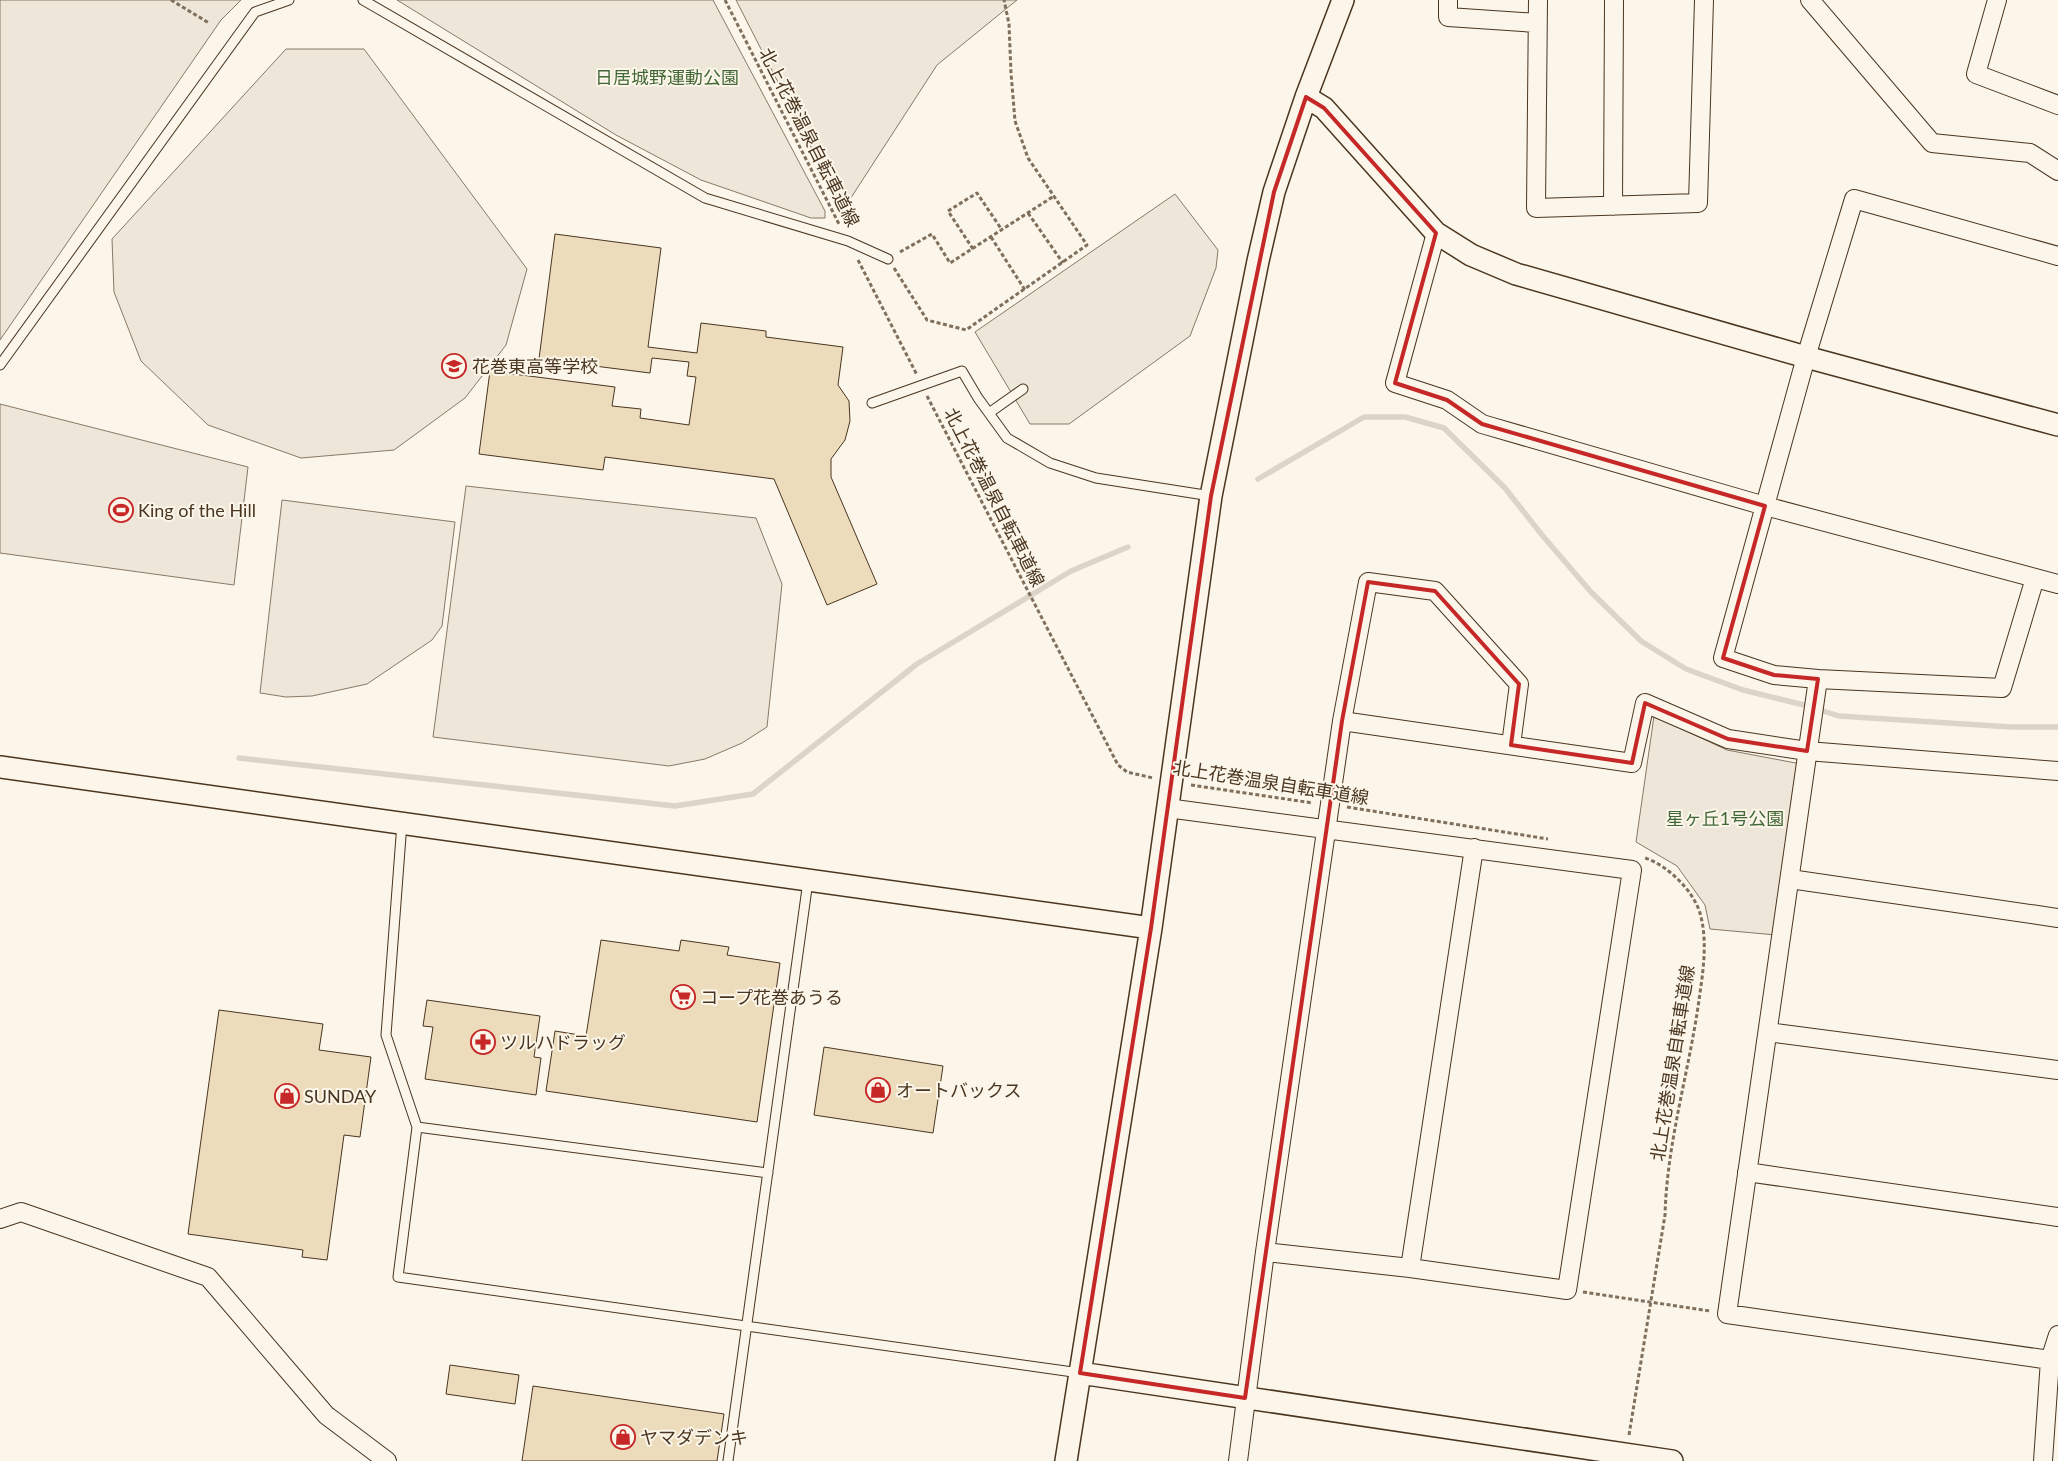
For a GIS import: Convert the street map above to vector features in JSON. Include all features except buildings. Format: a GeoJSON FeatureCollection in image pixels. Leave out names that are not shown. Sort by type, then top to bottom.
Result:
{"type":"FeatureCollection","features":[{"type":"Feature","properties":{"kind":"street"},"geometry":{"type":"LineString","coordinates":[[1066,1461],[1151,928],[1211,496],[1258,261],[1274,192],[1306,98],[1343,0]]}},
{"type":"Feature","properties":{"kind":"street"},"geometry":{"type":"LineString","coordinates":[[1448,0],[1448,17],[1537,23]]}},
{"type":"Feature","properties":{"kind":"street"},"geometry":{"type":"LineString","coordinates":[[1538,0],[1536,208],[1698,203],[1704,0]]}},
{"type":"Feature","properties":{"kind":"street"},"geometry":{"type":"LineString","coordinates":[[1613,206],[1614,0]]}},
{"type":"Feature","properties":{"kind":"street"},"geometry":{"type":"LineString","coordinates":[[1810,0],[1932,143],[2030,153],[2058,171]]}},
{"type":"Feature","properties":{"kind":"street"},"geometry":{"type":"LineString","coordinates":[[1997,0],[1976,74],[2056,99]]}},
{"type":"Feature","properties":{"kind":"street"},"geometry":{"type":"LineString","coordinates":[[1306,98],[1324,108],[1436,233],[1471,255],[1516,274],[1806,357],[2058,425]]}},
{"type":"Feature","properties":{"kind":"street"},"geometry":{"type":"LineString","coordinates":[[2035,578],[2002,688],[1774,675],[1723,658],[1806,357],[1854,199],[2058,256]]}},
{"type":"Feature","properties":{"kind":"street"},"geometry":{"type":"LineString","coordinates":[[1436,233],[1395,383],[1447,400],[1482,424],[1765,506],[2058,584]]}},
{"type":"Feature","properties":{"kind":"street"},"geometry":{"type":"LineString","coordinates":[[1238,1461],[1265,1252],[1326,828],[1342,721],[1368,582],[1435,591],[1519,684],[1511,745]]}},
{"type":"Feature","properties":{"kind":"street"},"geometry":{"type":"LineString","coordinates":[[1818,679],[1727,1314],[2050,1360]]}},
{"type":"Feature","properties":{"kind":"street"},"geometry":{"type":"LineString","coordinates":[[1342,721],[1632,763],[1645,703],[1728,739],[1807,751],[2058,771]]}},
{"type":"Feature","properties":{"kind":"street"},"geometry":{"type":"LineString","coordinates":[[0,767],[1151,928]]}},
{"type":"Feature","properties":{"kind":"street"},"geometry":{"type":"LineString","coordinates":[[1167,808],[1632,870],[1567,1290],[1410,1268],[1265,1252]]}},
{"type":"Feature","properties":{"kind":"street"},"geometry":{"type":"LineString","coordinates":[[1410,1268],[1474,848]]}},
{"type":"Feature","properties":{"kind":"street"},"geometry":{"type":"LineString","coordinates":[[1790,879],[2058,918]]}},
{"type":"Feature","properties":{"kind":"street"},"geometry":{"type":"LineString","coordinates":[[1768,1032],[2058,1070]]}},
{"type":"Feature","properties":{"kind":"street"},"geometry":{"type":"LineString","coordinates":[[1747,1172],[2058,1217]]}},
{"type":"Feature","properties":{"kind":"street"},"geometry":{"type":"LineString","coordinates":[[0,1219],[21,1212],[208,1277],[326,1415],[387,1461]]}},
{"type":"Feature","properties":{"kind":"street"},"geometry":{"type":"LineString","coordinates":[[2043,1461],[2050,1360],[2058,1335]]}},
{"type":"Feature","properties":{"kind":"street"},"geometry":{"type":"LineString","coordinates":[[1080,1374],[1245,1398],[1600,1456],[1628,1454],[1672,1461]]}},
{"type":"Feature","properties":{"kind":"lane"},"geometry":{"type":"LineString","coordinates":[[0,365],[256,12],[289,0]]}},
{"type":"Feature","properties":{"kind":"lane"},"geometry":{"type":"LineString","coordinates":[[363,0],[705,198],[848,241],[888,259]]}},
{"type":"Feature","properties":{"kind":"lane"},"geometry":{"type":"LineString","coordinates":[[872,403],[962,371],[978,398],[1007,438],[1050,463],[1096,478],[1211,496]]}},
{"type":"Feature","properties":{"kind":"lane"},"geometry":{"type":"LineString","coordinates":[[989,413],[1023,389]]}},
{"type":"Feature","properties":{"kind":"lane"},"geometry":{"type":"LineString","coordinates":[[402,823],[386,1035],[417,1127],[398,1277],[1080,1374]]}},
{"type":"Feature","properties":{"kind":"lane"},"geometry":{"type":"LineString","coordinates":[[728,1461],[808,880]]}},
{"type":"Feature","properties":{"kind":"lane"},"geometry":{"type":"LineString","coordinates":[[417,1127],[768,1173]]}},
{"type":"Feature","properties":{"kind":"path"},"geometry":{"type":"LineString","coordinates":[[171,0],[208,23]]}},
{"type":"Feature","properties":{"kind":"path","name":"北上花巻温泉自転車道線"},"geometry":{"type":"LineString","coordinates":[[725,0],[1118,765],[1127,772],[1171,781],[1557,840]]}},
{"type":"Feature","properties":{"kind":"path"},"geometry":{"type":"LineString","coordinates":[[1004,0],[1009,24],[1015,122],[1028,158],[1054,196],[1087,245],[966,330],[927,320],[888,259],[932,234],[950,263],[1054,196]]}},
{"type":"Feature","properties":{"kind":"path"},"geometry":{"type":"LineString","coordinates":[[973,249],[948,211],[977,193],[1002,230]]}},
{"type":"Feature","properties":{"kind":"path"},"geometry":{"type":"LineString","coordinates":[[1028,213],[1063,263]]}},
{"type":"Feature","properties":{"kind":"path"},"geometry":{"type":"LineString","coordinates":[[991,237],[1025,290]]}},
{"type":"Feature","properties":{"kind":"path","name":"北上花巻温泉自転車道線"},"geometry":{"type":"LineString","coordinates":[[1628,1454],[1629,1434],[1665,1215],[1671,1150],[1694,1036],[1703,972],[1704,941],[1699,913],[1689,894],[1674,876],[1652,860],[1643,857]]}},
{"type":"Feature","properties":{"kind":"path"},"geometry":{"type":"LineString","coordinates":[[1567,1290],[1727,1314]]}},
{"type":"Feature","properties":{"kind":"highlighted area"},"geometry":{"type":"Polygon","coordinates":[[[1306,97],[1324,108],[1436,233],[1395,383],[1447,400],[1482,424],[1765,506],[1723,658],[1774,675],[1818,679],[1807,751],[1728,739],[1645,703],[1632,763],[1511,745],[1519,684],[1435,591],[1368,582],[1342,721],[1245,1398],[1080,1373],[1151,928],[1211,496],[1274,192],[1306,97]]]}},
{"type":"Feature","properties":{"kind":"green space"},"geometry":{"type":"Polygon","coordinates":[[[0,0],[241,0],[221,20],[0,340],[0,0]]]}},
{"type":"Feature","properties":{"kind":"green space","name":"日居城野運動公園"},"geometry":{"type":"Polygon","coordinates":[[[397,0],[713,0],[825,211],[825,218],[811,218],[701,180],[616,135],[397,0]]]}},
{"type":"Feature","properties":{"kind":"green space","name":"日居城野運動公園"},"geometry":{"type":"Polygon","coordinates":[[[736,0],[1017,0],[937,65],[843,210],[736,0]]]}},
{"type":"Feature","properties":{"kind":"green space"},"geometry":{"type":"Polygon","coordinates":[[[286,49],[364,49],[527,269],[506,345],[465,398],[394,450],[301,458],[208,425],[141,361],[114,292],[112,239],[286,49]]]}},
{"type":"Feature","properties":{"kind":"green space","name":"King of the Hill"},"geometry":{"type":"Polygon","coordinates":[[[0,404],[248,467],[234,585],[0,553],[0,404]]]}},
{"type":"Feature","properties":{"kind":"green space"},"geometry":{"type":"Polygon","coordinates":[[[466,486],[756,518],[782,584],[767,727],[742,743],[705,759],[669,766],[433,737],[466,486]]]}},
{"type":"Feature","properties":{"kind":"green space"},"geometry":{"type":"Polygon","coordinates":[[[282,500],[455,522],[442,626],[432,640],[367,684],[312,696],[286,697],[260,693],[282,500]]]}},
{"type":"Feature","properties":{"kind":"green space","name":"星ヶ丘1号公園"},"geometry":{"type":"Polygon","coordinates":[[[1654,716],[1727,750],[1801,764],[1776,935],[1710,929],[1705,905],[1677,866],[1636,842],[1654,716]]]}},
{"type":"Feature","properties":{"kind":"shaded area"},"geometry":{"type":"Polygon","coordinates":[[[1175,194],[1218,250],[1216,268],[1190,336],[1069,424],[1030,424],[975,332],[1175,194]]]}},
{"type":"Feature","properties":{"kind":"waterway"},"geometry":{"type":"LineString","coordinates":[[1258,479],[1364,417],[1405,417],[1444,428],[1505,488],[1591,592],[1641,641],[1686,669],[1743,690],[1839,716],[2011,727],[2058,727]]}},
{"type":"Feature","properties":{"kind":"waterway"},"geometry":{"type":"LineString","coordinates":[[239,758],[675,806],[753,794],[917,664],[1071,571],[1128,547]]}},
{"type":"Feature","properties":{"kind":"place","name":"花巻東高等学校"},"geometry":{"type":"Point","coordinates":[454,366]}},
{"type":"Feature","properties":{"kind":"place","name":"King of the Hill"},"geometry":{"type":"Point","coordinates":[121,510]}},
{"type":"Feature","properties":{"kind":"place","name":"コープ花巻あうる"},"geometry":{"type":"Point","coordinates":[683,997]}},
{"type":"Feature","properties":{"kind":"place","name":"ツルハドラッグ"},"geometry":{"type":"Point","coordinates":[483,1042]}},
{"type":"Feature","properties":{"kind":"place","name":"オートバックス"},"geometry":{"type":"Point","coordinates":[878,1090]}},
{"type":"Feature","properties":{"kind":"place","name":"SUNDAY"},"geometry":{"type":"Point","coordinates":[287,1096]}},
{"type":"Feature","properties":{"kind":"place","name":"ヤマダデンキ"},"geometry":{"type":"Point","coordinates":[623,1437]}}]}
